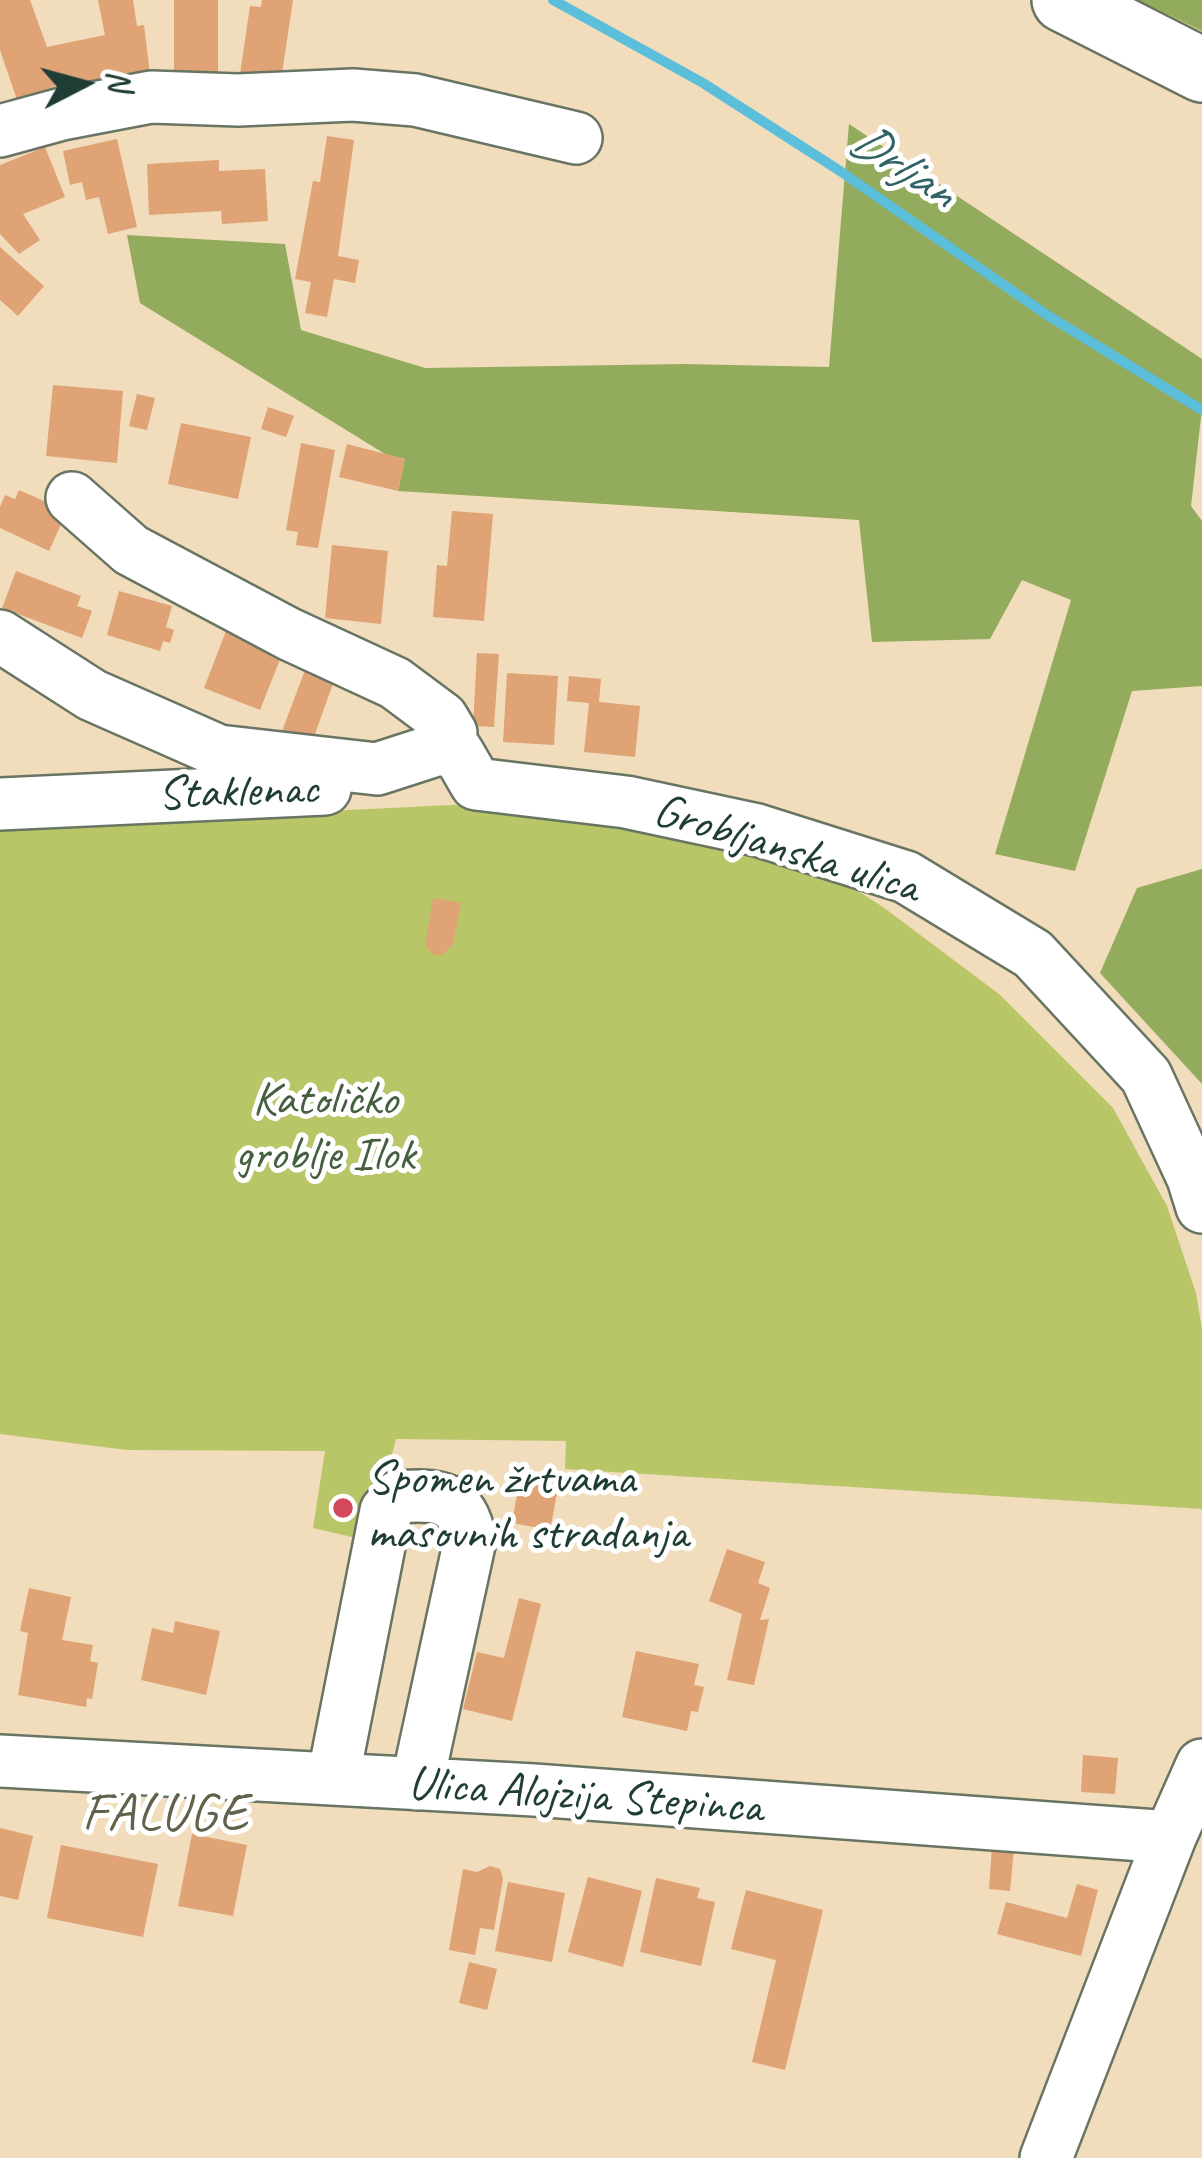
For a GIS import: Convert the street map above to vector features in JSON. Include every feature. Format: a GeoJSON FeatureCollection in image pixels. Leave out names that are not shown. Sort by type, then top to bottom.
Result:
{"type":"FeatureCollection","features":[{"type":"Feature","properties":{"kind":"main road"},"geometry":{"type":"LineString","coordinates":[[1064,0],[1202,70]]}},
{"type":"Feature","properties":{"kind":"street"},"geometry":{"type":"LineString","coordinates":[[0,131],[151,97],[238,100],[352,95],[415,100],[576,138]]}},
{"type":"Feature","properties":{"kind":"street"},"geometry":{"type":"LineString","coordinates":[[72,498],[131,550],[289,634],[395,682],[442,718],[463,767]]}},
{"type":"Feature","properties":{"kind":"street","name":"Grobljanska ulica"},"geometry":{"type":"LineString","coordinates":[[0,636],[92,695],[219,751],[377,769],[439,749],[463,767],[757,830],[906,877],[1033,954],[1146,1076],[1202,1207]]}},
{"type":"Feature","properties":{"kind":"street","name":"Staklenac"},"geometry":{"type":"LineString","coordinates":[[0,804],[463,767]]}},
{"type":"Feature","properties":{"kind":"street"},"geometry":{"type":"LineString","coordinates":[[333,1779],[386,1511],[398,1497],[418,1496],[457,1504],[466,1517],[470,1540],[417,1784]]}},
{"type":"Feature","properties":{"kind":"street","name":"Ulica Alojzija Stepinca"},"geometry":{"type":"LineString","coordinates":[[0,1761],[417,1784],[1169,1837]]}},
{"type":"Feature","properties":{"kind":"street"},"geometry":{"type":"LineString","coordinates":[[1046,2158],[1169,1837],[1202,1765]]}},
{"type":"Feature","properties":{"kind":"green space"},"geometry":{"type":"Polygon","coordinates":[[[1138,0],[1202,0],[1202,31],[1138,0]]]}},
{"type":"Feature","properties":{"kind":"green space"},"geometry":{"type":"Polygon","coordinates":[[[849,124],[1202,359],[1202,408],[1191,506],[1202,521],[1202,686],[1132,691],[1075,871],[995,854],[1071,600],[1022,580],[990,639],[872,642],[859,520],[398,491],[405,459],[385,454],[140,303],[127,235],[285,244],[301,330],[425,368],[829,367],[849,124]]]}},
{"type":"Feature","properties":{"kind":"green space","name":"Katoličko groblje Ilok"},"geometry":{"type":"Polygon","coordinates":[[[513,802],[828,872],[999,994],[1113,1108],[1167,1206],[1196,1293],[1202,1329],[1202,1509],[565,1469],[566,1441],[396,1439],[369,1541],[313,1528],[325,1451],[127,1450],[0,1434],[0,827],[513,802]]]}},
{"type":"Feature","properties":{"kind":"green space"},"geometry":{"type":"Polygon","coordinates":[[[1202,869],[1202,1084],[1100,973],[1137,888],[1202,869]]]}},
{"type":"Feature","properties":{"kind":"building"},"geometry":{"type":"Polygon","coordinates":[[[0,0],[30,0],[47,47],[105,35],[98,0],[133,0],[137,26],[144,25],[150,74],[59,85],[17,100],[0,50],[0,0]]]}},
{"type":"Feature","properties":{"kind":"building"},"geometry":{"type":"Polygon","coordinates":[[[174,0],[218,0],[218,72],[174,72],[174,0]]]}},
{"type":"Feature","properties":{"kind":"building"},"geometry":{"type":"Polygon","coordinates":[[[262,0],[293,0],[281,80],[240,74],[250,6],[261,7],[262,0]]]}},
{"type":"Feature","properties":{"kind":"building"},"geometry":{"type":"Polygon","coordinates":[[[327,136],[354,140],[338,256],[359,260],[355,283],[334,279],[327,317],[305,313],[311,282],[295,279],[313,181],[320,182],[327,136]]]}},
{"type":"Feature","properties":{"kind":"building"},"geometry":{"type":"Polygon","coordinates":[[[117,139],[137,227],[108,234],[99,197],[86,200],[82,182],[70,185],[63,151],[117,139]]]}},
{"type":"Feature","properties":{"kind":"building"},"geometry":{"type":"Polygon","coordinates":[[[45,147],[65,197],[23,214],[40,240],[19,254],[0,234],[0,165],[45,147]]]}},
{"type":"Feature","properties":{"kind":"building"},"geometry":{"type":"Polygon","coordinates":[[[219,160],[219,171],[265,169],[268,221],[222,224],[221,211],[149,215],[147,164],[219,160]]]}},
{"type":"Feature","properties":{"kind":"building"},"geometry":{"type":"Polygon","coordinates":[[[0,247],[44,286],[18,316],[0,300],[0,247]]]}},
{"type":"Feature","properties":{"kind":"building"},"geometry":{"type":"Polygon","coordinates":[[[53,385],[123,391],[117,463],[46,456],[53,385]]]}},
{"type":"Feature","properties":{"kind":"building"},"geometry":{"type":"Polygon","coordinates":[[[137,394],[155,398],[147,430],[129,426],[137,394]]]}},
{"type":"Feature","properties":{"kind":"building"},"geometry":{"type":"Polygon","coordinates":[[[268,407],[294,416],[286,437],[261,429],[268,407]]]}},
{"type":"Feature","properties":{"kind":"building"},"geometry":{"type":"Polygon","coordinates":[[[181,423],[251,437],[238,499],[168,484],[181,423]]]}},
{"type":"Feature","properties":{"kind":"building"},"geometry":{"type":"Polygon","coordinates":[[[301,443],[335,450],[318,548],[296,545],[298,532],[286,530],[301,443]]]}},
{"type":"Feature","properties":{"kind":"building"},"geometry":{"type":"Polygon","coordinates":[[[347,444],[405,459],[398,491],[339,477],[347,444]]]}},
{"type":"Feature","properties":{"kind":"building"},"geometry":{"type":"Polygon","coordinates":[[[19,490],[67,511],[49,551],[0,528],[5,495],[15,499],[19,490]]]}},
{"type":"Feature","properties":{"kind":"building"},"geometry":{"type":"Polygon","coordinates":[[[452,511],[493,514],[484,621],[433,617],[437,565],[447,566],[452,511]]]}},
{"type":"Feature","properties":{"kind":"building"},"geometry":{"type":"Polygon","coordinates":[[[332,545],[388,551],[381,624],[325,618],[332,545]]]}},
{"type":"Feature","properties":{"kind":"building"},"geometry":{"type":"Polygon","coordinates":[[[16,571],[81,596],[77,606],[92,611],[82,638],[2,608],[16,571]]]}},
{"type":"Feature","properties":{"kind":"building"},"geometry":{"type":"Polygon","coordinates":[[[119,591],[172,606],[166,627],[174,630],[170,643],[163,641],[160,651],[107,635],[119,591]]]}},
{"type":"Feature","properties":{"kind":"building"},"geometry":{"type":"Polygon","coordinates":[[[226,631],[283,652],[260,710],[204,688],[226,631]]]}},
{"type":"Feature","properties":{"kind":"building"},"geometry":{"type":"Polygon","coordinates":[[[477,653],[499,654],[494,727],[473,726],[477,653]]]}},
{"type":"Feature","properties":{"kind":"building"},"geometry":{"type":"Polygon","coordinates":[[[305,670],[334,681],[311,745],[281,734],[305,670]]]}},
{"type":"Feature","properties":{"kind":"building"},"geometry":{"type":"Polygon","coordinates":[[[507,673],[558,676],[554,745],[503,742],[507,673]]]}},
{"type":"Feature","properties":{"kind":"building"},"geometry":{"type":"Polygon","coordinates":[[[569,676],[601,679],[599,702],[640,706],[635,757],[584,752],[589,703],[567,701],[569,676]]]}},
{"type":"Feature","properties":{"kind":"building"},"geometry":{"type":"Polygon","coordinates":[[[433,898],[461,903],[453,944],[442,955],[434,955],[425,946],[433,898]]]}},
{"type":"Feature","properties":{"kind":"building"},"geometry":{"type":"Polygon","coordinates":[[[521,1471],[560,1478],[550,1530],[512,1523],[521,1471]]]}},
{"type":"Feature","properties":{"kind":"building"},"geometry":{"type":"Polygon","coordinates":[[[727,1549],[765,1562],[758,1583],[770,1588],[760,1620],[769,1619],[754,1685],[727,1680],[742,1614],[709,1601],[727,1549]]]}},
{"type":"Feature","properties":{"kind":"building"},"geometry":{"type":"Polygon","coordinates":[[[29,1588],[71,1597],[62,1640],[93,1645],[90,1661],[98,1663],[92,1699],[87,1698],[86,1707],[18,1695],[28,1633],[20,1631],[29,1588]]]}},
{"type":"Feature","properties":{"kind":"building"},"geometry":{"type":"Polygon","coordinates":[[[519,1598],[541,1604],[512,1721],[463,1709],[477,1652],[504,1658],[519,1598]]]}},
{"type":"Feature","properties":{"kind":"building"},"geometry":{"type":"Polygon","coordinates":[[[175,1621],[220,1631],[206,1695],[141,1680],[152,1628],[173,1633],[175,1621]]]}},
{"type":"Feature","properties":{"kind":"building"},"geometry":{"type":"Polygon","coordinates":[[[636,1651],[699,1664],[694,1685],[704,1687],[687,1731],[622,1717],[636,1651]]]}},
{"type":"Feature","properties":{"kind":"building"},"geometry":{"type":"Polygon","coordinates":[[[1083,1755],[1118,1758],[1115,1794],[1081,1792],[1083,1755]]]}},
{"type":"Feature","properties":{"kind":"building"},"geometry":{"type":"Polygon","coordinates":[[[0,1828],[33,1836],[18,1900],[0,1896],[0,1828]]]}},
{"type":"Feature","properties":{"kind":"building"},"geometry":{"type":"Polygon","coordinates":[[[192,1834],[247,1845],[233,1916],[178,1906],[192,1834]]]}},
{"type":"Feature","properties":{"kind":"building"},"geometry":{"type":"Polygon","coordinates":[[[61,1845],[158,1864],[143,1937],[47,1918],[61,1845]]]}},
{"type":"Feature","properties":{"kind":"building"},"geometry":{"type":"Polygon","coordinates":[[[992,1846],[1014,1848],[1010,1891],[989,1889],[992,1846]]]}},
{"type":"Feature","properties":{"kind":"building"},"geometry":{"type":"Polygon","coordinates":[[[490,1866],[500,1869],[503,1879],[494,1930],[480,1928],[475,1955],[449,1950],[463,1869],[477,1872],[490,1866]]]}},
{"type":"Feature","properties":{"kind":"building"},"geometry":{"type":"Polygon","coordinates":[[[588,1877],[642,1891],[623,1967],[568,1952],[588,1877]]]}},
{"type":"Feature","properties":{"kind":"building"},"geometry":{"type":"Polygon","coordinates":[[[656,1878],[700,1888],[697,1898],[715,1902],[701,1966],[640,1952],[656,1878]]]}},
{"type":"Feature","properties":{"kind":"building"},"geometry":{"type":"Polygon","coordinates":[[[508,1882],[565,1893],[552,1962],[495,1951],[508,1882]]]}},
{"type":"Feature","properties":{"kind":"building"},"geometry":{"type":"Polygon","coordinates":[[[1077,1884],[1098,1890],[1081,1956],[997,1934],[1006,1902],[1067,1918],[1077,1884]]]}},
{"type":"Feature","properties":{"kind":"building"},"geometry":{"type":"Polygon","coordinates":[[[746,1890],[823,1910],[785,2070],[752,2062],[776,1960],[731,1949],[746,1890]]]}},
{"type":"Feature","properties":{"kind":"building"},"geometry":{"type":"Polygon","coordinates":[[[469,1962],[497,1969],[487,2010],[459,2003],[469,1962]]]}},
{"type":"Feature","properties":{"kind":"waterway","name":"Drljan"},"geometry":{"type":"LineString","coordinates":[[553,0],[703,83],[840,171],[1047,315],[1202,410]]}},
{"type":"Feature","properties":{"kind":"place","name":"Spomen žrtvama masovnih stradanja"},"geometry":{"type":"Point","coordinates":[343,1508]}},
{"type":"Feature","properties":{"kind":"district","name":"FALUGE"},"geometry":{"type":"Point","coordinates":[166,1815]}}]}
